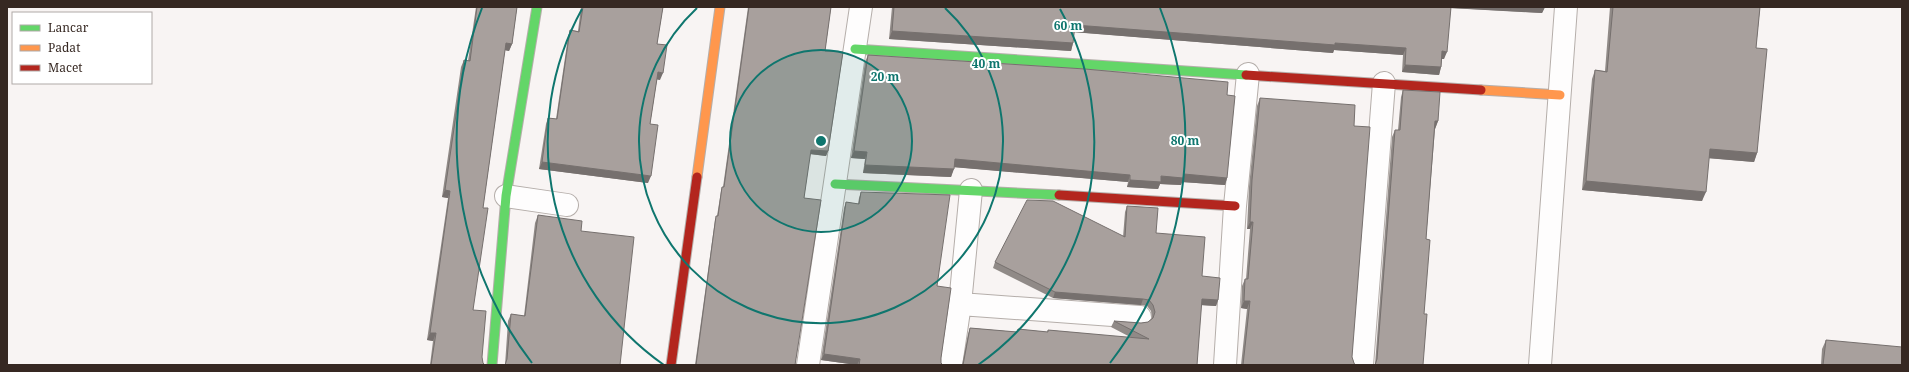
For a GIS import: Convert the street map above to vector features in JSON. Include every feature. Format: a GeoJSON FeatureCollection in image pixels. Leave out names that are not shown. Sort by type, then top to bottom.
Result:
{"type":"FeatureCollection","features":[{"type":"Feature","properties":{"kind":"street"},"geometry":{"type":"LineString","coordinates":[[492,365],[506,196],[537,7]]}},
{"type":"Feature","properties":{"kind":"street"},"geometry":{"type":"LineString","coordinates":[[671,365],[720,7]]}},
{"type":"Feature","properties":{"kind":"street"},"geometry":{"type":"LineString","coordinates":[[808,365],[861,7]]}},
{"type":"Feature","properties":{"kind":"street"},"geometry":{"type":"LineString","coordinates":[[1540,365],[1566,7]]}},
{"type":"Feature","properties":{"kind":"street"},"geometry":{"type":"LineString","coordinates":[[855,49],[1560,95]]}},
{"type":"Feature","properties":{"kind":"street"},"geometry":{"type":"LineString","coordinates":[[1225,365],[1235,206],[1248,74]]}},
{"type":"Feature","properties":{"kind":"street"},"geometry":{"type":"LineString","coordinates":[[1362,365],[1384,83]]}},
{"type":"Feature","properties":{"kind":"street"},"geometry":{"type":"LineString","coordinates":[[835,184],[971,190],[1235,206]]}},
{"type":"Feature","properties":{"kind":"street"},"geometry":{"type":"LineString","coordinates":[[951,365],[960,304],[971,190]]}},
{"type":"Feature","properties":{"kind":"street"},"geometry":{"type":"LineString","coordinates":[[506,196],[568,205]]}},
{"type":"Feature","properties":{"kind":"street"},"geometry":{"type":"LineString","coordinates":[[960,304],[1140,317]]}},
{"type":"Feature","properties":{"kind":"building"},"geometry":{"type":"Polygon","coordinates":[[[477,7],[517,7],[512,44],[506,43],[483,208],[488,208],[473,310],[486,311],[482,357],[485,365],[431,365],[436,333],[430,333],[450,191],[445,190],[464,60],[470,61],[477,7]]]}},
{"type":"Feature","properties":{"kind":"building"},"geometry":{"type":"Polygon","coordinates":[[[583,7],[663,7],[657,44],[667,45],[663,73],[658,72],[650,124],[658,125],[651,176],[542,162],[548,118],[557,119],[570,30],[579,32],[583,7]]]}},
{"type":"Feature","properties":{"kind":"building"},"geometry":{"type":"Polygon","coordinates":[[[749,7],[831,7],[825,51],[843,52],[828,151],[811,150],[804,198],[821,200],[795,365],[696,365],[716,216],[718,216],[722,187],[724,187],[749,7]]]}},
{"type":"Feature","properties":{"kind":"building"},"geometry":{"type":"Polygon","coordinates":[[[894,7],[1451,7],[1447,52],[1442,51],[1441,67],[1405,65],[1406,48],[1335,43],[1335,45],[1075,25],[1073,43],[892,31],[894,7]]]}},
{"type":"Feature","properties":{"kind":"building"},"geometry":{"type":"Polygon","coordinates":[[[1613,7],[1760,7],[1756,48],[1767,49],[1757,153],[1710,149],[1706,192],[1586,181],[1595,70],[1607,72],[1613,7]]]}},
{"type":"Feature","properties":{"kind":"building"},"geometry":{"type":"Polygon","coordinates":[[[868,55],[1085,69],[1228,82],[1227,95],[1235,96],[1227,178],[1184,174],[1183,178],[1161,176],[1161,182],[1130,180],[1130,175],[955,159],[954,169],[865,165],[867,152],[854,151],[868,55]]]}},
{"type":"Feature","properties":{"kind":"building"},"geometry":{"type":"Polygon","coordinates":[[[1403,90],[1440,92],[1438,121],[1435,121],[1426,239],[1430,240],[1424,314],[1427,314],[1423,365],[1375,365],[1377,359],[1395,130],[1400,130],[1403,90]]]}},
{"type":"Feature","properties":{"kind":"building"},"geometry":{"type":"Polygon","coordinates":[[[1260,98],[1355,105],[1354,126],[1370,127],[1352,357],[1355,365],[1243,365],[1250,301],[1244,301],[1245,279],[1248,279],[1253,222],[1250,222],[1252,180],[1260,98]]]}},
{"type":"Feature","properties":{"kind":"building"},"geometry":{"type":"Polygon","coordinates":[[[861,192],[950,195],[937,286],[951,288],[941,358],[941,363],[943,365],[859,365],[860,359],[824,354],[846,202],[859,204],[861,192]]]}},
{"type":"Feature","properties":{"kind":"building"},"geometry":{"type":"Polygon","coordinates":[[[1027,200],[1053,201],[1125,237],[1127,206],[1158,208],[1156,233],[1205,237],[1202,276],[1220,278],[1218,300],[1202,299],[1197,365],[963,365],[970,328],[1017,332],[1018,329],[1048,332],[1048,330],[1149,339],[1114,321],[1141,323],[1148,322],[1153,318],[1155,312],[1153,305],[1149,300],[1055,292],[995,262],[1027,200]]]}},
{"type":"Feature","properties":{"kind":"building"},"geometry":{"type":"Polygon","coordinates":[[[538,215],[582,221],[581,231],[634,237],[620,365],[505,365],[507,359],[511,314],[525,316],[538,215]]]}},
{"type":"Feature","properties":{"kind":"building"},"geometry":{"type":"Polygon","coordinates":[[[1826,340],[1902,347],[1902,365],[1823,365],[1826,340]]]}},
{"type":"Feature","properties":{"kind":"traffic: fast"},"geometry":{"type":"LineString","coordinates":[[492,365],[506,196],[537,7]]}},
{"type":"Feature","properties":{"kind":"traffic: fast"},"geometry":{"type":"LineString","coordinates":[[855,49],[1246,75]]}},
{"type":"Feature","properties":{"kind":"traffic: fast"},"geometry":{"type":"LineString","coordinates":[[835,184],[1059,195]]}},
{"type":"Feature","properties":{"kind":"traffic: slow"},"geometry":{"type":"LineString","coordinates":[[697,177],[720,7]]}},
{"type":"Feature","properties":{"kind":"traffic: slow"},"geometry":{"type":"LineString","coordinates":[[1481,90],[1560,95]]}},
{"type":"Feature","properties":{"kind":"traffic: jam"},"geometry":{"type":"LineString","coordinates":[[1246,75],[1481,90]]}},
{"type":"Feature","properties":{"kind":"traffic: jam"},"geometry":{"type":"LineString","coordinates":[[671,365],[697,177]]}},
{"type":"Feature","properties":{"kind":"traffic: jam"},"geometry":{"type":"LineString","coordinates":[[1059,195],[1235,206]]}}]}
